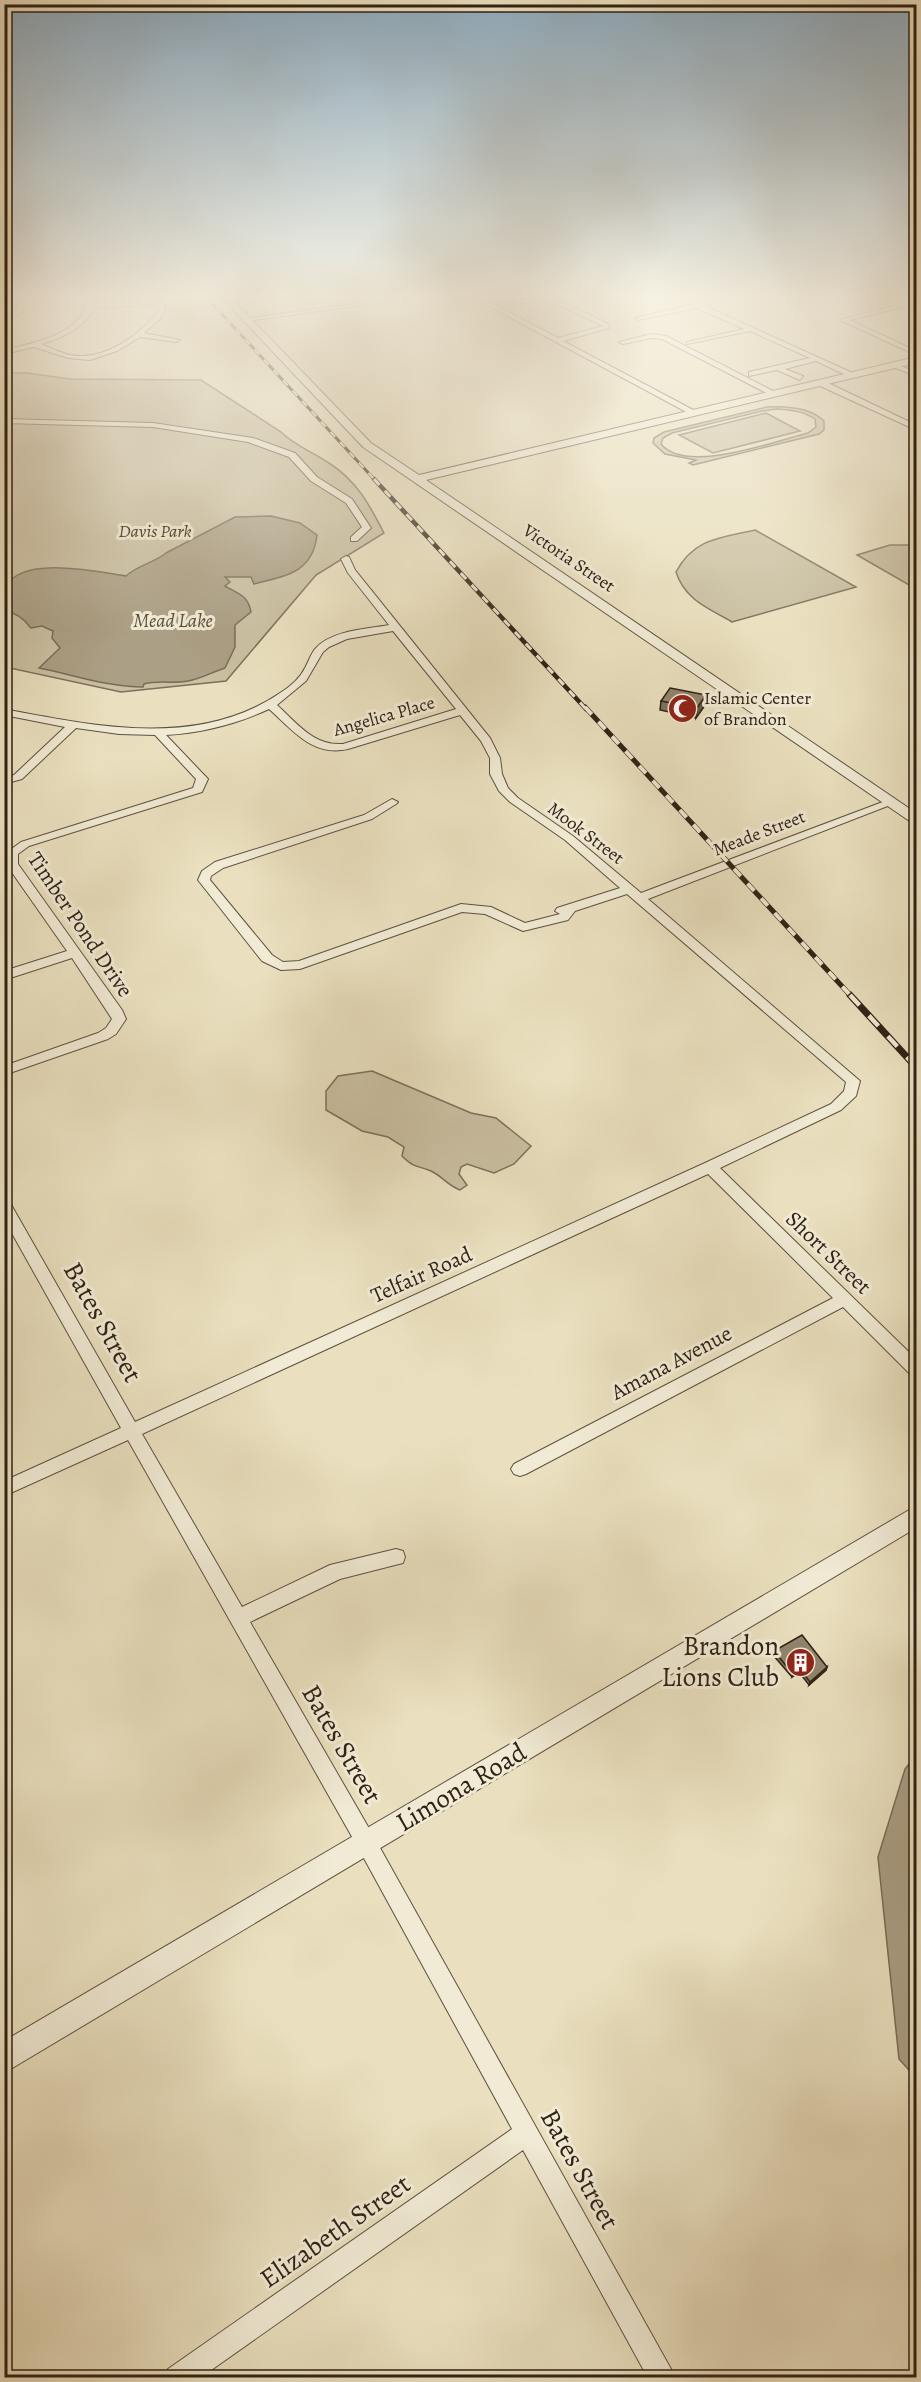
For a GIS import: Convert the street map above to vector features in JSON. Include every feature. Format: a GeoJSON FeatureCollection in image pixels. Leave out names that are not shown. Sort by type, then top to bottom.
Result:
{"type":"FeatureCollection","features":[{"type":"Feature","properties":{"kind":"street","name":"Victoria Street"},"geometry":{"type":"LineString","coordinates":[[331,409],[355,435],[417,479],[916,819]]}},
{"type":"Feature","properties":{"kind":"street"},"geometry":{"type":"LineString","coordinates":[[688,409],[695,413]]}},
{"type":"Feature","properties":{"kind":"street"},"geometry":{"type":"LineString","coordinates":[[417,479],[711,409]]}},
{"type":"Feature","properties":{"kind":"street"},"geometry":{"type":"LineString","coordinates":[[876,409],[916,428]]}},
{"type":"Feature","properties":{"kind":"street"},"geometry":{"type":"LineString","coordinates":[[4,421],[153,425],[250,440],[292,455],[314,479],[349,501],[367,528],[354,539]]}},
{"type":"Feature","properties":{"kind":"street","name":"Mook Street"},"geometry":{"type":"LineString","coordinates":[[346,560],[351,571],[464,710],[492,749],[496,774],[503,789],[514,800],[569,838],[853,1081],[851,1093]]}},
{"type":"Feature","properties":{"kind":"street"},"geometry":{"type":"LineString","coordinates":[[4,712],[126,733],[159,733],[223,722],[271,705],[302,679],[320,649],[328,644],[343,638],[397,627]]}},
{"type":"Feature","properties":{"kind":"street","name":"Angelica Place"},"geometry":{"type":"LineString","coordinates":[[271,705],[314,744],[328,749],[344,747],[464,710]]}},
{"type":"Feature","properties":{"kind":"street"},"geometry":{"type":"LineString","coordinates":[[4,781],[18,777],[74,725]]}},
{"type":"Feature","properties":{"kind":"street","name":"Timber Pond Drive"},"geometry":{"type":"LineString","coordinates":[[4,1071],[103,1036],[116,1025],[119,1019],[12,864],[12,853],[25,844],[198,790],[202,779],[159,733]]}},
{"type":"Feature","properties":{"kind":"street"},"geometry":{"type":"LineString","coordinates":[[392,802],[368,817],[219,865],[206,874],[204,880],[267,958],[281,966],[300,965],[461,908],[480,908],[514,921],[523,927],[544,920],[564,917],[569,910],[628,889]]}},
{"type":"Feature","properties":{"kind":"street","name":"Meade Street"},"geometry":{"type":"LineString","coordinates":[[639,898],[892,802]]}},
{"type":"Feature","properties":{"kind":"street"},"geometry":{"type":"LineString","coordinates":[[4,976],[74,953]]}},
{"type":"Feature","properties":{"kind":"street","name":"Telfair Road"},"geometry":{"type":"LineString","coordinates":[[4,1489],[710,1167],[836,1107],[851,1093]]}},
{"type":"Feature","properties":{"kind":"street","name":"Short Street"},"geometry":{"type":"LineString","coordinates":[[710,1167],[916,1369]]}},
{"type":"Feature","properties":{"kind":"street","name":"Bates Street"},"geometry":{"type":"LineString","coordinates":[[4,1205],[130,1431],[367,1844],[663,2378]]}},
{"type":"Feature","properties":{"kind":"street","name":"Amana Avenue"},"geometry":{"type":"LineString","coordinates":[[520,1468],[845,1299]]}},
{"type":"Feature","properties":{"kind":"street","name":"Limona Road"},"geometry":{"type":"LineString","coordinates":[[4,2058],[916,1516]]}},
{"type":"Feature","properties":{"kind":"street"},"geometry":{"type":"LineString","coordinates":[[237,1619],[336,1571],[396,1557]]}},
{"type":"Feature","properties":{"kind":"street","name":"Elizabeth Street"},"geometry":{"type":"LineString","coordinates":[[177,2378],[527,2133]]}},
{"type":"Feature","properties":{"kind":"green space","name":"Davis Park"},"geometry":{"type":"Polygon","coordinates":[[[4,409],[246,409],[347,477],[373,512],[384,533],[316,575],[226,681],[121,692],[5,667],[4,409]]]}},
{"type":"Feature","properties":{"kind":"green space"},"geometry":{"type":"Polygon","coordinates":[[[758,409],[776,409],[672,433],[663,438],[661,444],[673,453],[710,456],[754,448],[808,433],[816,427],[815,419],[806,414],[779,409],[805,410],[824,421],[824,430],[819,434],[693,465],[689,463],[696,460],[665,454],[653,443],[654,438],[664,432],[758,409]]]}},
{"type":"Feature","properties":{"kind":"green space"},"geometry":{"type":"Polygon","coordinates":[[[766,413],[800,431],[713,453],[679,435],[766,413]]]}},
{"type":"Feature","properties":{"kind":"green space"},"geometry":{"type":"Polygon","coordinates":[[[755,530],[856,587],[732,622],[698,602],[685,590],[676,572],[691,552],[710,541],[755,530]]]}},
{"type":"Feature","properties":{"kind":"green space"},"geometry":{"type":"Polygon","coordinates":[[[890,545],[916,545],[916,589],[857,555],[890,545]]]}},
{"type":"Feature","properties":{"kind":"green space"},"geometry":{"type":"Polygon","coordinates":[[[372,1071],[471,1113],[496,1118],[531,1146],[514,1164],[494,1173],[467,1164],[461,1167],[459,1174],[467,1185],[460,1190],[455,1188],[435,1173],[410,1163],[402,1156],[404,1147],[388,1137],[362,1131],[326,1110],[326,1091],[338,1076],[372,1071]]]}},
{"type":"Feature","properties":{"kind":"water","name":"Mead Lake"},"geometry":{"type":"Polygon","coordinates":[[[271,516],[300,523],[317,535],[310,558],[296,571],[254,584],[251,577],[225,577],[230,582],[225,586],[245,598],[251,612],[235,625],[235,647],[225,668],[197,679],[150,683],[144,684],[143,687],[104,683],[39,668],[60,648],[52,638],[53,631],[42,626],[31,628],[5,606],[6,586],[15,577],[28,571],[62,568],[126,576],[235,517],[271,516]]]}},
{"type":"Feature","properties":{"kind":"water"},"geometry":{"type":"Polygon","coordinates":[[[916,1755],[916,2078],[899,2059],[878,1857],[905,1769],[916,1755]]]}},
{"type":"Feature","properties":{"kind":"building"},"geometry":{"type":"Polygon","coordinates":[[[670,688],[706,695],[697,708],[661,701],[670,688]]]}},
{"type":"Feature","properties":{"kind":"building","name":"Brandon Lions Club"},"geometry":{"type":"Polygon","coordinates":[[[802,1635],[827,1667],[810,1682],[800,1669],[793,1674],[774,1651],[802,1635]]]}},
{"type":"Feature","properties":{"kind":"railway"},"geometry":{"type":"LineString","coordinates":[[310,409],[375,480]]}},
{"type":"Feature","properties":{"kind":"railway"},"geometry":{"type":"LineString","coordinates":[[374,479],[586,709]]}},
{"type":"Feature","properties":{"kind":"railway"},"geometry":{"type":"LineString","coordinates":[[585,707],[851,996]]}},
{"type":"Feature","properties":{"kind":"railway"},"geometry":{"type":"LineString","coordinates":[[850,995],[916,1067]]}},
{"type":"Feature","properties":{"kind":"place","name":"Islamic Center of Brandon"},"geometry":{"type":"Point","coordinates":[683,708]}},
{"type":"Feature","properties":{"kind":"place","name":"Brandon Lions Club"},"geometry":{"type":"Point","coordinates":[800,1662]}}]}
